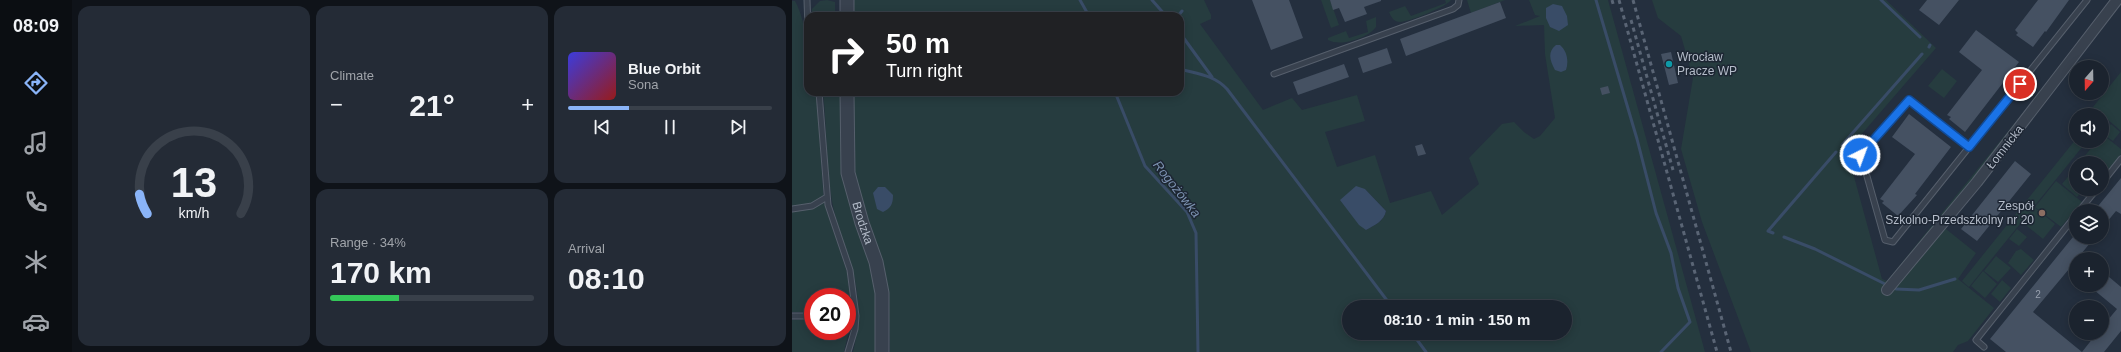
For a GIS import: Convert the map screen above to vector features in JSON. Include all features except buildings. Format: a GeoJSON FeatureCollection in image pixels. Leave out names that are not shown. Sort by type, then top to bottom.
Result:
{"type":"FeatureCollection","features":[{"type":"Feature","properties":{"kind":"street"},"geometry":{"type":"LineString","coordinates":[[847,0],[847,12]]}},
{"type":"Feature","properties":{"kind":"street","name":"Łomnicka"},"geometry":{"type":"LineString","coordinates":[[1887,290],[1977,182],[2117,0]]}},
{"type":"Feature","properties":{"kind":"street","name":"Brodzka"},"geometry":{"type":"LineString","coordinates":[[847,96],[848,173],[859,216],[876,262],[882,293],[882,352]]}},
{"type":"Feature","properties":{"kind":"lane"},"geometry":{"type":"LineString","coordinates":[[806,0],[807,12]]}},
{"type":"Feature","properties":{"kind":"lane"},"geometry":{"type":"LineString","coordinates":[[1274,74],[1453,9],[1458,4],[1459,0]]}},
{"type":"Feature","properties":{"kind":"lane"},"geometry":{"type":"LineString","coordinates":[[1969,147],[1909,100],[1860,155],[1886,240],[1893,242],[2087,0]]}},
{"type":"Feature","properties":{"kind":"lane"},"geometry":{"type":"LineString","coordinates":[[819,96],[827,198],[850,270],[852,288]]}},
{"type":"Feature","properties":{"kind":"lane"},"geometry":{"type":"LineString","coordinates":[[2109,174],[2121,159]]}},
{"type":"Feature","properties":{"kind":"lane"},"geometry":{"type":"LineString","coordinates":[[2085,204],[2091,196]]}},
{"type":"Feature","properties":{"kind":"lane"},"geometry":{"type":"LineString","coordinates":[[792,209],[812,206],[827,198]]}},
{"type":"Feature","properties":{"kind":"lane"},"geometry":{"type":"LineString","coordinates":[[1984,347],[1976,340],[2069,224]]}},
{"type":"Feature","properties":{"kind":"lane"},"geometry":{"type":"LineString","coordinates":[[792,316],[804,316]]}},
{"type":"Feature","properties":{"kind":"lane"},"geometry":{"type":"LineString","coordinates":[[848,352],[852,340]]}},
{"type":"Feature","properties":{"kind":"green space"},"geometry":{"type":"Polygon","coordinates":[[[827,0],[835,2],[835,12],[812,12],[812,9],[820,1],[827,0]]]}},
{"type":"Feature","properties":{"kind":"green space"},"geometry":{"type":"Polygon","coordinates":[[[853,0],[1204,0],[1211,15],[1211,19],[1200,24],[1263,110],[1292,98],[1302,110],[1357,95],[1365,121],[1325,132],[1337,167],[1375,155],[1390,203],[1431,191],[1442,215],[1479,184],[1469,158],[1502,124],[1514,122],[1534,139],[1540,136],[1555,118],[1545,54],[1544,25],[1515,26],[1540,16],[1535,15],[1529,0],[1608,0],[1705,352],[890,352],[888,292],[855,175],[852,96],[1184,96],[1184,12],[853,12],[853,0]],[[1365,189],[1366,230],[1381,220],[1386,211],[1365,189]]]}},
{"type":"Feature","properties":{"kind":"green space"},"geometry":{"type":"Polygon","coordinates":[[[1321,0],[1330,0],[1339,25],[1331,28],[1321,0]]]}},
{"type":"Feature","properties":{"kind":"green space"},"geometry":{"type":"Polygon","coordinates":[[[1445,0],[1451,0],[1435,10],[1405,21],[1400,22],[1394,20],[1389,12],[1405,6],[1411,16],[1446,3],[1445,0]]]}},
{"type":"Feature","properties":{"kind":"green space"},"geometry":{"type":"Polygon","coordinates":[[[1467,0],[1505,0],[1471,13],[1467,0]]]}},
{"type":"Feature","properties":{"kind":"green space"},"geometry":{"type":"Polygon","coordinates":[[[1652,0],[1886,0],[1936,48],[1847,151],[1882,279],[1887,281],[2095,24],[1941,225],[1976,253],[1958,279],[1994,308],[1968,341],[1958,345],[1953,352],[1751,352],[1702,222],[1681,149],[1693,78],[1681,36],[1658,18],[1652,0]]]}},
{"type":"Feature","properties":{"kind":"green space"},"geometry":{"type":"Polygon","coordinates":[[[792,1],[795,1],[800,11],[804,28],[804,96],[816,96],[817,101],[824,203],[847,272],[849,288],[804,288],[804,312],[792,312],[792,1]]]}},
{"type":"Feature","properties":{"kind":"green space"},"geometry":{"type":"Polygon","coordinates":[[[1376,17],[1376,27],[1361,38],[1347,42],[1333,42],[1328,40],[1328,38],[1346,31],[1349,38],[1368,32],[1366,21],[1376,17]]]}},
{"type":"Feature","properties":{"kind":"green space"},"geometry":{"type":"Polygon","coordinates":[[[1942,69],[1957,81],[1944,98],[1928,86],[1942,69]]]}},
{"type":"Feature","properties":{"kind":"green space"},"geometry":{"type":"Polygon","coordinates":[[[2121,72],[2121,131],[2109,121],[2109,108],[2093,107],[2099,100],[2109,100],[2109,87],[2121,72]]]}},
{"type":"Feature","properties":{"kind":"green space"},"geometry":{"type":"Polygon","coordinates":[[[823,96],[841,96],[843,173],[848,198],[869,263],[876,293],[878,352],[853,352],[858,320],[857,289],[855,278],[836,218],[832,201],[823,96]]]}},
{"type":"Feature","properties":{"kind":"green space"},"geometry":{"type":"Polygon","coordinates":[[[2111,124],[2120,132],[2113,141],[2109,138],[2109,126],[2111,124]]]}},
{"type":"Feature","properties":{"kind":"green space"},"geometry":{"type":"Polygon","coordinates":[[[2109,140],[2121,149],[2121,154],[2109,169],[2109,156],[2085,156],[2091,148],[2109,148],[2109,140]]]}},
{"type":"Feature","properties":{"kind":"green space"},"geometry":{"type":"Polygon","coordinates":[[[2069,148],[2081,148],[2075,156],[2069,156],[2069,163],[1969,287],[1962,281],[2069,148]]]}},
{"type":"Feature","properties":{"kind":"green space"},"geometry":{"type":"Polygon","coordinates":[[[2069,176],[2069,190],[2062,184],[2069,176]]]}},
{"type":"Feature","properties":{"kind":"green space"},"geometry":{"type":"Polygon","coordinates":[[[2056,181],[2069,192],[2069,196],[2075,196],[2082,202],[2080,204],[2069,204],[2069,217],[2061,227],[2035,207],[2056,181]]]}},
{"type":"Feature","properties":{"kind":"green space"},"geometry":{"type":"Polygon","coordinates":[[[2034,207],[2055,224],[2043,239],[2022,222],[2034,207]]]}},
{"type":"Feature","properties":{"kind":"green space"},"geometry":{"type":"Polygon","coordinates":[[[2017,229],[2027,237],[2019,246],[2009,239],[2017,229]]]}},
{"type":"Feature","properties":{"kind":"green space"},"geometry":{"type":"Polygon","coordinates":[[[2021,249],[2034,260],[2021,275],[2008,263],[2016,251],[2021,249]]]}},
{"type":"Feature","properties":{"kind":"green space"},"geometry":{"type":"Polygon","coordinates":[[[1996,256],[2011,268],[1998,282],[1984,271],[1996,256]]]}},
{"type":"Feature","properties":{"kind":"green space"},"geometry":{"type":"Polygon","coordinates":[[[1983,271],[1997,284],[1985,298],[1971,286],[1983,271]]]}},
{"type":"Feature","properties":{"kind":"green space"},"geometry":{"type":"Polygon","coordinates":[[[2002,280],[2011,288],[2000,302],[1991,294],[2002,280]]]}},
{"type":"Feature","properties":{"kind":"green space"},"geometry":{"type":"Polygon","coordinates":[[[804,319],[804,340],[847,340],[844,352],[792,352],[792,320],[804,319]]]}},
{"type":"Feature","properties":{"kind":"water"},"geometry":{"type":"Polygon","coordinates":[[[1553,4],[1562,6],[1567,16],[1568,25],[1559,31],[1550,27],[1546,18],[1546,8],[1553,4]]]}},
{"type":"Feature","properties":{"kind":"water"},"geometry":{"type":"Polygon","coordinates":[[[1556,45],[1560,45],[1562,47],[1567,56],[1566,70],[1561,72],[1555,70],[1550,57],[1551,51],[1556,45]]]}},
{"type":"Feature","properties":{"kind":"water"},"geometry":{"type":"Polygon","coordinates":[[[1356,186],[1365,189],[1386,211],[1381,220],[1366,230],[1359,225],[1340,200],[1356,186]]]}},
{"type":"Feature","properties":{"kind":"water"},"geometry":{"type":"Polygon","coordinates":[[[878,187],[885,187],[893,195],[891,205],[883,212],[877,209],[873,193],[878,187]]]}},
{"type":"Feature","properties":{"kind":"waterway","name":"Rogożówka"},"geometry":{"type":"LineString","coordinates":[[1080,0],[1087,12]]}},
{"type":"Feature","properties":{"kind":"waterway"},"geometry":{"type":"LineString","coordinates":[[1152,0],[1162,12]]}},
{"type":"Feature","properties":{"kind":"waterway"},"geometry":{"type":"LineString","coordinates":[[1596,0],[1637,139],[1656,213],[1671,253],[1678,288],[1690,322],[1661,352]]}},
{"type":"Feature","properties":{"kind":"waterway"},"geometry":{"type":"LineString","coordinates":[[1881,0],[1920,37]]}},
{"type":"Feature","properties":{"kind":"waterway"},"geometry":{"type":"LineString","coordinates":[[1184,38],[1212,77]]}},
{"type":"Feature","properties":{"kind":"waterway"},"geometry":{"type":"LineString","coordinates":[[1842,145],[1922,54]]}},
{"type":"Feature","properties":{"kind":"waterway"},"geometry":{"type":"LineString","coordinates":[[1184,70],[1211,78],[1222,84],[1227,89],[1387,300]]}},
{"type":"Feature","properties":{"kind":"waterway","name":"Rogożówka"},"geometry":{"type":"LineString","coordinates":[[1117,96],[1145,166],[1187,212],[1196,233],[1198,352]]}},
{"type":"Feature","properties":{"kind":"waterway"},"geometry":{"type":"LineString","coordinates":[[1773,233],[1768,231],[1836,152]]}},
{"type":"Feature","properties":{"kind":"waterway"},"geometry":{"type":"LineString","coordinates":[[1784,237],[1815,249],[1885,284]]}},
{"type":"Feature","properties":{"kind":"waterway"},"geometry":{"type":"LineString","coordinates":[[1896,289],[1919,290],[1955,279]]}},
{"type":"Feature","properties":{"kind":"waterway"},"geometry":{"type":"LineString","coordinates":[[1417,340],[1426,352]]}},
{"type":"Feature","properties":{"kind":"railway"},"geometry":{"type":"LineString","coordinates":[[1612,0],[1614,7]]}},
{"type":"Feature","properties":{"kind":"railway"},"geometry":{"type":"LineString","coordinates":[[1619,0],[1717,352]]}},
{"type":"Feature","properties":{"kind":"railway"},"geometry":{"type":"LineString","coordinates":[[1633,0],[1731,352]]}},
{"type":"Feature","properties":{"kind":"railway"},"geometry":{"type":"LineString","coordinates":[[1631,20],[1673,170]]}},
{"type":"Feature","properties":{"kind":"place","name":"Wrocław Pracze WP"},"geometry":{"type":"Point","coordinates":[1669,64]}},
{"type":"Feature","properties":{"kind":"place","name":"Zespół Szkolno-Przedszkolny nr 20"},"geometry":{"type":"Point","coordinates":[2042,213]}},
{"type":"Feature","properties":{"kind":"route"},"geometry":{"type":"LineString","coordinates":[[1860,155],[1909,100],[1969,147],[2020,84]]}}]}
